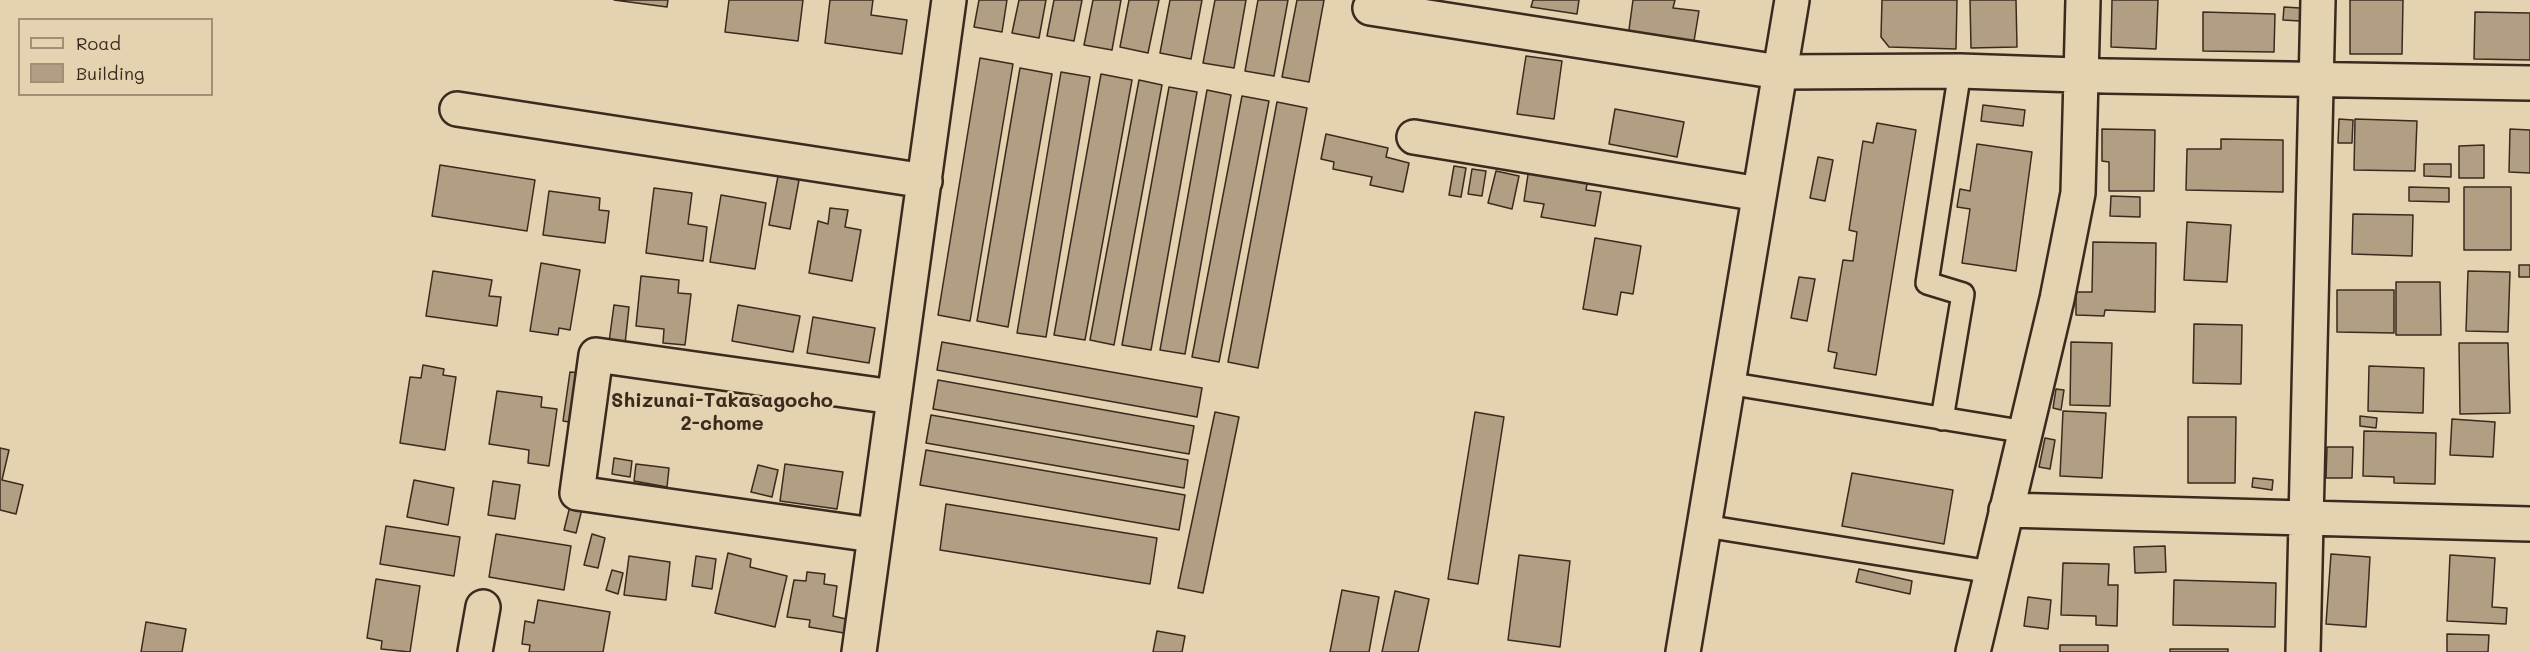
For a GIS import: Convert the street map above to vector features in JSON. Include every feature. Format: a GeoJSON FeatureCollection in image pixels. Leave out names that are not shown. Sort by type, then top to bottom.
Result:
{"type":"FeatureCollection","features":[{"type":"Feature","properties":{"kind":"street"},"geometry":{"type":"LineString","coordinates":[[859,652],[873,535],[949,0]]}},
{"type":"Feature","properties":{"kind":"street"},"geometry":{"type":"LineString","coordinates":[[1683,652],[1792,0]]}},
{"type":"Feature","properties":{"kind":"street"},"geometry":{"type":"LineString","coordinates":[[1973,652],[2057,299],[2078,193],[2082,0]]}},
{"type":"Feature","properties":{"kind":"street"},"geometry":{"type":"LineString","coordinates":[[2303,652],[2318,0]]}},
{"type":"Feature","properties":{"kind":"street"},"geometry":{"type":"LineString","coordinates":[[1370,8],[1779,72],[1960,71],[2530,83]]}},
{"type":"Feature","properties":{"kind":"street"},"geometry":{"type":"LineString","coordinates":[[457,109],[925,181]]}},
{"type":"Feature","properties":{"kind":"street"},"geometry":{"type":"LineString","coordinates":[[1414,137],[1759,194]]}},
{"type":"Feature","properties":{"kind":"street"},"geometry":{"type":"LineString","coordinates":[[873,535],[577,493],[596,354],[893,397]]}},
{"type":"Feature","properties":{"kind":"street"},"geometry":{"type":"LineString","coordinates":[[2006,510],[2530,524]]}},
{"type":"Feature","properties":{"kind":"street"},"geometry":{"type":"LineString","coordinates":[[475,652],[483,607]]}},
{"type":"Feature","properties":{"kind":"lane"},"geometry":{"type":"LineString","coordinates":[[1942,418],[1963,294],[1926,283],[1960,71]]}},
{"type":"Feature","properties":{"kind":"lane"},"geometry":{"type":"LineString","coordinates":[[1727,383],[2026,432]]}},
{"type":"Feature","properties":{"kind":"lane"},"geometry":{"type":"LineString","coordinates":[[1705,526],[1991,572]]}},
{"type":"Feature","properties":{"kind":"building"},"geometry":{"type":"Polygon","coordinates":[[[614,0],[668,0],[667,7],[614,0]]]}},
{"type":"Feature","properties":{"kind":"building"},"geometry":{"type":"Polygon","coordinates":[[[729,0],[803,0],[798,41],[725,32],[729,0]]]}},
{"type":"Feature","properties":{"kind":"building"},"geometry":{"type":"Polygon","coordinates":[[[830,0],[873,0],[871,15],[907,20],[902,54],[825,43],[830,0]]]}},
{"type":"Feature","properties":{"kind":"building"},"geometry":{"type":"Polygon","coordinates":[[[979,0],[1007,0],[1002,32],[974,27],[979,0]]]}},
{"type":"Feature","properties":{"kind":"building"},"geometry":{"type":"Polygon","coordinates":[[[1019,0],[1046,0],[1039,38],[1012,33],[1019,0]]]}},
{"type":"Feature","properties":{"kind":"building"},"geometry":{"type":"Polygon","coordinates":[[[1054,0],[1082,0],[1074,41],[1047,36],[1054,0]]]}},
{"type":"Feature","properties":{"kind":"building"},"geometry":{"type":"Polygon","coordinates":[[[1093,0],[1121,0],[1112,50],[1084,45],[1093,0]]]}},
{"type":"Feature","properties":{"kind":"building"},"geometry":{"type":"Polygon","coordinates":[[[1129,0],[1159,0],[1148,53],[1120,47],[1129,0]]]}},
{"type":"Feature","properties":{"kind":"building"},"geometry":{"type":"Polygon","coordinates":[[[1170,0],[1202,0],[1191,59],[1160,53],[1170,0]]]}},
{"type":"Feature","properties":{"kind":"building"},"geometry":{"type":"Polygon","coordinates":[[[1215,0],[1246,0],[1234,68],[1203,63],[1215,0]]]}},
{"type":"Feature","properties":{"kind":"building"},"geometry":{"type":"Polygon","coordinates":[[[1258,0],[1288,0],[1274,76],[1245,71],[1258,0]]]}},
{"type":"Feature","properties":{"kind":"building"},"geometry":{"type":"Polygon","coordinates":[[[1297,0],[1324,0],[1309,82],[1282,77],[1297,0]]]}},
{"type":"Feature","properties":{"kind":"building"},"geometry":{"type":"Polygon","coordinates":[[[1533,0],[1579,0],[1577,14],[1531,7],[1533,0]]]}},
{"type":"Feature","properties":{"kind":"building"},"geometry":{"type":"Polygon","coordinates":[[[1633,0],[1675,0],[1673,8],[1699,11],[1693,47],[1628,37],[1633,0]]]}},
{"type":"Feature","properties":{"kind":"building"},"geometry":{"type":"Polygon","coordinates":[[[1882,0],[1957,0],[1956,49],[1889,47],[1881,37],[1882,0]]]}},
{"type":"Feature","properties":{"kind":"building"},"geometry":{"type":"Polygon","coordinates":[[[1970,0],[2016,0],[2017,47],[1971,48],[1970,0]]]}},
{"type":"Feature","properties":{"kind":"building"},"geometry":{"type":"Polygon","coordinates":[[[2112,0],[2158,0],[2156,49],[2111,47],[2112,0]]]}},
{"type":"Feature","properties":{"kind":"building"},"geometry":{"type":"Polygon","coordinates":[[[2350,0],[2403,0],[2402,54],[2350,54],[2350,0]]]}},
{"type":"Feature","properties":{"kind":"building"},"geometry":{"type":"Polygon","coordinates":[[[2284,7],[2300,8],[2300,21],[2283,20],[2284,7]]]}},
{"type":"Feature","properties":{"kind":"building"},"geometry":{"type":"Polygon","coordinates":[[[2203,12],[2275,14],[2274,52],[2203,51],[2203,12]]]}},
{"type":"Feature","properties":{"kind":"building"},"geometry":{"type":"Polygon","coordinates":[[[2475,12],[2530,13],[2530,60],[2474,59],[2475,12]]]}},
{"type":"Feature","properties":{"kind":"building"},"geometry":{"type":"Polygon","coordinates":[[[1526,56],[1562,61],[1554,119],[1517,114],[1526,56]]]}},
{"type":"Feature","properties":{"kind":"building"},"geometry":{"type":"Polygon","coordinates":[[[980,58],[1013,64],[970,321],[938,315],[980,58]]]}},
{"type":"Feature","properties":{"kind":"building"},"geometry":{"type":"Polygon","coordinates":[[[1020,68],[1052,74],[1008,327],[977,321],[1020,68]]]}},
{"type":"Feature","properties":{"kind":"building"},"geometry":{"type":"Polygon","coordinates":[[[1061,72],[1090,77],[1046,337],[1017,333],[1061,72]]]}},
{"type":"Feature","properties":{"kind":"building"},"geometry":{"type":"Polygon","coordinates":[[[1101,74],[1132,80],[1085,340],[1054,335],[1101,74]]]}},
{"type":"Feature","properties":{"kind":"building"},"geometry":{"type":"Polygon","coordinates":[[[1139,80],[1162,85],[1114,345],[1090,340],[1139,80]]]}},
{"type":"Feature","properties":{"kind":"building"},"geometry":{"type":"Polygon","coordinates":[[[1169,87],[1197,92],[1151,350],[1122,345],[1169,87]]]}},
{"type":"Feature","properties":{"kind":"building"},"geometry":{"type":"Polygon","coordinates":[[[1207,90],[1231,95],[1185,354],[1160,350],[1207,90]]]}},
{"type":"Feature","properties":{"kind":"building"},"geometry":{"type":"Polygon","coordinates":[[[1242,96],[1269,101],[1219,362],[1192,357],[1242,96]]]}},
{"type":"Feature","properties":{"kind":"building"},"geometry":{"type":"Polygon","coordinates":[[[1277,102],[1307,108],[1258,368],[1228,362],[1277,102]]]}},
{"type":"Feature","properties":{"kind":"building"},"geometry":{"type":"Polygon","coordinates":[[[1983,105],[2025,110],[2023,126],[1981,121],[1983,105]]]}},
{"type":"Feature","properties":{"kind":"building"},"geometry":{"type":"Polygon","coordinates":[[[1615,109],[1684,122],[1677,157],[1609,144],[1615,109]]]}},
{"type":"Feature","properties":{"kind":"building"},"geometry":{"type":"Polygon","coordinates":[[[2339,119],[2353,120],[2352,143],[2338,143],[2339,119]]]}},
{"type":"Feature","properties":{"kind":"building"},"geometry":{"type":"Polygon","coordinates":[[[2355,119],[2417,121],[2415,171],[2354,170],[2355,119]]]}},
{"type":"Feature","properties":{"kind":"building"},"geometry":{"type":"Polygon","coordinates":[[[1877,123],[1916,130],[1876,375],[1834,368],[1837,353],[1828,351],[1843,260],[1853,261],[1857,232],[1849,230],[1863,141],[1873,143],[1877,123]]]}},
{"type":"Feature","properties":{"kind":"building"},"geometry":{"type":"Polygon","coordinates":[[[2102,129],[2155,130],[2154,191],[2109,191],[2109,162],[2102,161],[2102,129]]]}},
{"type":"Feature","properties":{"kind":"building"},"geometry":{"type":"Polygon","coordinates":[[[2510,129],[2530,130],[2530,173],[2509,172],[2510,129]]]}},
{"type":"Feature","properties":{"kind":"building"},"geometry":{"type":"Polygon","coordinates":[[[1326,134],[1388,148],[1386,157],[1409,163],[1403,192],[1370,185],[1372,177],[1333,169],[1334,162],[1321,159],[1326,134]]]}},
{"type":"Feature","properties":{"kind":"building"},"geometry":{"type":"Polygon","coordinates":[[[2221,139],[2283,140],[2283,192],[2186,190],[2187,149],[2221,149],[2221,139]]]}},
{"type":"Feature","properties":{"kind":"building"},"geometry":{"type":"Polygon","coordinates":[[[1977,144],[2032,152],[2016,271],[1962,263],[1970,209],[1957,207],[1960,189],[1970,191],[1977,144]]]}},
{"type":"Feature","properties":{"kind":"building"},"geometry":{"type":"Polygon","coordinates":[[[2484,145],[2484,178],[2459,178],[2459,146],[2484,145]]]}},
{"type":"Feature","properties":{"kind":"building"},"geometry":{"type":"Polygon","coordinates":[[[1818,157],[1833,160],[1825,201],[1810,198],[1818,157]]]}},
{"type":"Feature","properties":{"kind":"building"},"geometry":{"type":"Polygon","coordinates":[[[2424,164],[2451,164],[2451,177],[2424,176],[2424,164]]]}},
{"type":"Feature","properties":{"kind":"building"},"geometry":{"type":"Polygon","coordinates":[[[440,165],[535,180],[527,231],[432,216],[440,165]]]}},
{"type":"Feature","properties":{"kind":"building"},"geometry":{"type":"Polygon","coordinates":[[[1454,166],[1466,168],[1461,197],[1449,195],[1454,166]]]}},
{"type":"Feature","properties":{"kind":"building"},"geometry":{"type":"Polygon","coordinates":[[[1529,168],[1588,178],[1586,190],[1601,192],[1595,226],[1541,217],[1544,204],[1524,201],[1529,168]]]}},
{"type":"Feature","properties":{"kind":"building"},"geometry":{"type":"Polygon","coordinates":[[[1472,169],[1486,171],[1482,196],[1468,194],[1472,169]]]}},
{"type":"Feature","properties":{"kind":"building"},"geometry":{"type":"Polygon","coordinates":[[[1496,171],[1519,176],[1512,209],[1488,203],[1496,171]]]}},
{"type":"Feature","properties":{"kind":"building"},"geometry":{"type":"Polygon","coordinates":[[[778,176],[799,180],[790,229],[769,225],[778,176]]]}},
{"type":"Feature","properties":{"kind":"building"},"geometry":{"type":"Polygon","coordinates":[[[2409,187],[2449,188],[2449,202],[2409,201],[2409,187]]]}},
{"type":"Feature","properties":{"kind":"building"},"geometry":{"type":"Polygon","coordinates":[[[2464,187],[2511,187],[2511,250],[2464,250],[2464,187]]]}},
{"type":"Feature","properties":{"kind":"building"},"geometry":{"type":"Polygon","coordinates":[[[654,188],[692,193],[688,224],[707,227],[703,261],[646,253],[654,188]]]}},
{"type":"Feature","properties":{"kind":"building"},"geometry":{"type":"Polygon","coordinates":[[[549,191],[600,198],[599,210],[609,211],[605,243],[543,235],[549,191]]]}},
{"type":"Feature","properties":{"kind":"building"},"geometry":{"type":"Polygon","coordinates":[[[721,195],[766,203],[755,269],[710,262],[721,195]]]}},
{"type":"Feature","properties":{"kind":"building"},"geometry":{"type":"Polygon","coordinates":[[[2111,196],[2140,197],[2140,217],[2110,216],[2111,196]]]}},
{"type":"Feature","properties":{"kind":"building"},"geometry":{"type":"Polygon","coordinates":[[[830,208],[848,210],[845,227],[861,230],[852,281],[809,273],[818,221],[828,224],[830,208]]]}},
{"type":"Feature","properties":{"kind":"building"},"geometry":{"type":"Polygon","coordinates":[[[2353,214],[2413,215],[2412,256],[2352,254],[2353,214]]]}},
{"type":"Feature","properties":{"kind":"building"},"geometry":{"type":"Polygon","coordinates":[[[2187,222],[2231,225],[2227,282],[2184,280],[2187,222]]]}},
{"type":"Feature","properties":{"kind":"building"},"geometry":{"type":"Polygon","coordinates":[[[1595,238],[1641,246],[1633,294],[1621,292],[1617,315],[1583,309],[1595,238]]]}},
{"type":"Feature","properties":{"kind":"building"},"geometry":{"type":"Polygon","coordinates":[[[2093,242],[2156,243],[2155,312],[2105,310],[2104,316],[2076,315],[2076,292],[2092,292],[2093,242]]]}},
{"type":"Feature","properties":{"kind":"building"},"geometry":{"type":"Polygon","coordinates":[[[541,263],[580,270],[570,330],[559,328],[558,335],[530,331],[541,263]]]}},
{"type":"Feature","properties":{"kind":"building"},"geometry":{"type":"Polygon","coordinates":[[[2519,265],[2530,265],[2530,277],[2519,277],[2519,265]]]}},
{"type":"Feature","properties":{"kind":"building"},"geometry":{"type":"Polygon","coordinates":[[[433,271],[492,280],[489,296],[501,297],[497,326],[426,316],[433,271]]]}},
{"type":"Feature","properties":{"kind":"building"},"geometry":{"type":"Polygon","coordinates":[[[2468,271],[2510,272],[2508,332],[2466,331],[2468,271]]]}},
{"type":"Feature","properties":{"kind":"building"},"geometry":{"type":"Polygon","coordinates":[[[641,276],[679,280],[678,293],[691,294],[685,345],[663,343],[664,329],[636,326],[641,276]]]}},
{"type":"Feature","properties":{"kind":"building"},"geometry":{"type":"Polygon","coordinates":[[[1799,277],[1815,279],[1807,321],[1791,318],[1799,277]]]}},
{"type":"Feature","properties":{"kind":"building"},"geometry":{"type":"Polygon","coordinates":[[[2396,282],[2440,282],[2441,335],[2396,335],[2396,282]]]}},
{"type":"Feature","properties":{"kind":"building"},"geometry":{"type":"Polygon","coordinates":[[[2337,290],[2394,290],[2394,333],[2337,332],[2337,290]]]}},
{"type":"Feature","properties":{"kind":"building"},"geometry":{"type":"Polygon","coordinates":[[[614,305],[629,307],[625,344],[609,342],[614,305]]]}},
{"type":"Feature","properties":{"kind":"building"},"geometry":{"type":"Polygon","coordinates":[[[738,305],[800,316],[793,352],[732,341],[738,305]]]}},
{"type":"Feature","properties":{"kind":"building"},"geometry":{"type":"Polygon","coordinates":[[[813,317],[875,328],[869,363],[807,353],[813,317]]]}},
{"type":"Feature","properties":{"kind":"building"},"geometry":{"type":"Polygon","coordinates":[[[2194,324],[2242,325],[2241,384],[2193,383],[2194,324]]]}},
{"type":"Feature","properties":{"kind":"building"},"geometry":{"type":"Polygon","coordinates":[[[942,342],[1202,388],[1197,417],[937,370],[942,342]]]}},
{"type":"Feature","properties":{"kind":"building"},"geometry":{"type":"Polygon","coordinates":[[[2071,342],[2112,343],[2110,406],[2070,405],[2071,342]]]}},
{"type":"Feature","properties":{"kind":"building"},"geometry":{"type":"Polygon","coordinates":[[[2459,343],[2508,343],[2510,413],[2460,414],[2459,343]]]}},
{"type":"Feature","properties":{"kind":"building"},"geometry":{"type":"Polygon","coordinates":[[[423,365],[444,369],[443,375],[456,377],[445,450],[400,443],[410,377],[421,378],[423,365]]]}},
{"type":"Feature","properties":{"kind":"building"},"geometry":{"type":"Polygon","coordinates":[[[2369,366],[2424,368],[2423,413],[2368,411],[2369,366]]]}},
{"type":"Feature","properties":{"kind":"building"},"geometry":{"type":"Polygon","coordinates":[[[570,372],[583,373],[576,423],[563,421],[570,372]]]}},
{"type":"Feature","properties":{"kind":"building"},"geometry":{"type":"Polygon","coordinates":[[[938,380],[1194,426],[1189,454],[933,409],[938,380]]]}},
{"type":"Feature","properties":{"kind":"building"},"geometry":{"type":"Polygon","coordinates":[[[2056,389],[2064,390],[2061,410],[2053,408],[2056,389]]]}},
{"type":"Feature","properties":{"kind":"building"},"geometry":{"type":"Polygon","coordinates":[[[497,391],[542,397],[541,407],[557,409],[549,466],[528,463],[529,450],[489,444],[497,391]]]}},
{"type":"Feature","properties":{"kind":"building"},"geometry":{"type":"Polygon","coordinates":[[[2063,411],[2106,413],[2102,478],[2060,476],[2063,411]]]}},
{"type":"Feature","properties":{"kind":"building"},"geometry":{"type":"Polygon","coordinates":[[[1215,412],[1239,417],[1203,593],[1178,588],[1215,412]]]}},
{"type":"Feature","properties":{"kind":"building"},"geometry":{"type":"Polygon","coordinates":[[[1475,412],[1504,417],[1478,584],[1448,579],[1475,412]]]}},
{"type":"Feature","properties":{"kind":"building"},"geometry":{"type":"Polygon","coordinates":[[[931,415],[1188,460],[1184,488],[926,443],[931,415]]]}},
{"type":"Feature","properties":{"kind":"building"},"geometry":{"type":"Polygon","coordinates":[[[2360,416],[2377,418],[2376,428],[2360,426],[2360,416]]]}},
{"type":"Feature","properties":{"kind":"building"},"geometry":{"type":"Polygon","coordinates":[[[2188,417],[2236,417],[2235,483],[2188,483],[2188,417]]]}},
{"type":"Feature","properties":{"kind":"building"},"geometry":{"type":"Polygon","coordinates":[[[2452,419],[2495,422],[2493,457],[2450,455],[2452,419]]]}},
{"type":"Feature","properties":{"kind":"building"},"geometry":{"type":"Polygon","coordinates":[[[2364,431],[2436,433],[2435,484],[2394,483],[2394,477],[2363,476],[2364,431]]]}},
{"type":"Feature","properties":{"kind":"building"},"geometry":{"type":"Polygon","coordinates":[[[2045,438],[2055,440],[2050,469],[2039,467],[2045,438]]]}},
{"type":"Feature","properties":{"kind":"building"},"geometry":{"type":"Polygon","coordinates":[[[2327,447],[2353,447],[2352,478],[2326,478],[2327,447]]]}},
{"type":"Feature","properties":{"kind":"building"},"geometry":{"type":"Polygon","coordinates":[[[0,448],[9,450],[2,480],[23,485],[16,514],[0,510],[0,448]]]}},
{"type":"Feature","properties":{"kind":"building"},"geometry":{"type":"Polygon","coordinates":[[[926,450],[1185,495],[1179,530],[920,485],[926,450]]]}},
{"type":"Feature","properties":{"kind":"building"},"geometry":{"type":"Polygon","coordinates":[[[614,458],[632,461],[630,477],[612,474],[614,458]]]}},
{"type":"Feature","properties":{"kind":"building"},"geometry":{"type":"Polygon","coordinates":[[[636,464],[669,468],[667,487],[634,481],[636,464]]]}},
{"type":"Feature","properties":{"kind":"building"},"geometry":{"type":"Polygon","coordinates":[[[785,464],[843,472],[837,509],[780,501],[785,464]]]}},
{"type":"Feature","properties":{"kind":"building"},"geometry":{"type":"Polygon","coordinates":[[[758,465],[778,470],[772,497],[751,492],[758,465]]]}},
{"type":"Feature","properties":{"kind":"building"},"geometry":{"type":"Polygon","coordinates":[[[1852,473],[1953,490],[1944,544],[1842,526],[1852,473]]]}},
{"type":"Feature","properties":{"kind":"building"},"geometry":{"type":"Polygon","coordinates":[[[2253,478],[2273,480],[2272,490],[2252,487],[2253,478]]]}},
{"type":"Feature","properties":{"kind":"building"},"geometry":{"type":"Polygon","coordinates":[[[414,480],[454,488],[448,525],[407,517],[414,480]]]}},
{"type":"Feature","properties":{"kind":"building"},"geometry":{"type":"Polygon","coordinates":[[[493,481],[520,485],[515,519],[488,515],[493,481]]]}},
{"type":"Feature","properties":{"kind":"building"},"geometry":{"type":"Polygon","coordinates":[[[572,498],[584,501],[576,533],[564,530],[572,498]]]}},
{"type":"Feature","properties":{"kind":"building"},"geometry":{"type":"Polygon","coordinates":[[[946,504],[1157,538],[1150,584],[940,550],[946,504]]]}},
{"type":"Feature","properties":{"kind":"building"},"geometry":{"type":"Polygon","coordinates":[[[386,526],[460,537],[454,576],[380,564],[386,526]]]}},
{"type":"Feature","properties":{"kind":"building"},"geometry":{"type":"Polygon","coordinates":[[[496,534],[571,546],[564,590],[489,577],[496,534]]]}},
{"type":"Feature","properties":{"kind":"building"},"geometry":{"type":"Polygon","coordinates":[[[592,534],[605,538],[598,568],[584,565],[592,534]]]}},
{"type":"Feature","properties":{"kind":"building"},"geometry":{"type":"Polygon","coordinates":[[[2165,546],[2166,572],[2135,573],[2134,547],[2165,546]]]}},
{"type":"Feature","properties":{"kind":"building"},"geometry":{"type":"Polygon","coordinates":[[[728,553],[751,559],[750,567],[787,576],[775,627],[715,613],[728,553]]]}},
{"type":"Feature","properties":{"kind":"building"},"geometry":{"type":"Polygon","coordinates":[[[2331,554],[2370,557],[2366,627],[2326,624],[2331,554]]]}},
{"type":"Feature","properties":{"kind":"building"},"geometry":{"type":"Polygon","coordinates":[[[1519,555],[1570,561],[1560,647],[1508,640],[1519,555]]]}},
{"type":"Feature","properties":{"kind":"building"},"geometry":{"type":"Polygon","coordinates":[[[2450,555],[2495,558],[2492,607],[2507,608],[2506,624],[2447,621],[2450,555]]]}},
{"type":"Feature","properties":{"kind":"building"},"geometry":{"type":"Polygon","coordinates":[[[629,556],[670,562],[666,600],[624,595],[629,556]]]}},
{"type":"Feature","properties":{"kind":"building"},"geometry":{"type":"Polygon","coordinates":[[[696,556],[716,559],[712,589],[692,586],[696,556]]]}},
{"type":"Feature","properties":{"kind":"building"},"geometry":{"type":"Polygon","coordinates":[[[2063,563],[2109,564],[2108,585],[2118,585],[2117,626],[2096,625],[2096,616],[2061,615],[2063,563]]]}},
{"type":"Feature","properties":{"kind":"building"},"geometry":{"type":"Polygon","coordinates":[[[1859,569],[1912,581],[1910,594],[1856,582],[1859,569]]]}},
{"type":"Feature","properties":{"kind":"building"},"geometry":{"type":"Polygon","coordinates":[[[612,570],[623,573],[618,594],[606,590],[612,570]]]}},
{"type":"Feature","properties":{"kind":"building"},"geometry":{"type":"Polygon","coordinates":[[[807,572],[825,574],[824,584],[837,586],[833,616],[846,619],[844,633],[809,627],[810,620],[787,617],[794,580],[806,581],[807,572]]]}},
{"type":"Feature","properties":{"kind":"building"},"geometry":{"type":"Polygon","coordinates":[[[376,579],[420,586],[410,652],[381,649],[382,641],[367,638],[376,579]]]}},
{"type":"Feature","properties":{"kind":"building"},"geometry":{"type":"Polygon","coordinates":[[[2174,580],[2276,583],[2275,627],[2173,625],[2174,580]]]}},
{"type":"Feature","properties":{"kind":"building"},"geometry":{"type":"Polygon","coordinates":[[[1342,590],[1379,597],[1369,652],[1330,652],[1342,590]]]}},
{"type":"Feature","properties":{"kind":"building"},"geometry":{"type":"Polygon","coordinates":[[[1395,591],[1429,599],[1418,652],[1382,652],[1395,591]]]}},
{"type":"Feature","properties":{"kind":"building"},"geometry":{"type":"Polygon","coordinates":[[[2028,597],[2051,600],[2048,629],[2024,626],[2028,597]]]}},
{"type":"Feature","properties":{"kind":"building"},"geometry":{"type":"Polygon","coordinates":[[[538,600],[610,612],[603,652],[529,652],[530,645],[522,644],[525,621],[534,623],[538,600]]]}},
{"type":"Feature","properties":{"kind":"building"},"geometry":{"type":"Polygon","coordinates":[[[146,622],[186,629],[182,652],[141,652],[146,622]]]}},
{"type":"Feature","properties":{"kind":"building"},"geometry":{"type":"Polygon","coordinates":[[[1157,631],[1185,636],[1182,652],[1153,652],[1157,631]]]}},
{"type":"Feature","properties":{"kind":"building"},"geometry":{"type":"Polygon","coordinates":[[[2447,634],[2489,635],[2488,652],[2447,652],[2447,634]]]}},
{"type":"Feature","properties":{"kind":"building"},"geometry":{"type":"Polygon","coordinates":[[[2060,645],[2108,645],[2108,652],[2060,652],[2060,645]]]}},
{"type":"Feature","properties":{"kind":"building"},"geometry":{"type":"Polygon","coordinates":[[[2170,649],[2228,649],[2228,652],[2170,652],[2170,649]]]}},
{"type":"Feature","properties":{"kind":"district","name":"Shizunai-Takasagocho 2-chome"},"geometry":{"type":"Point","coordinates":[722,412]}}]}
